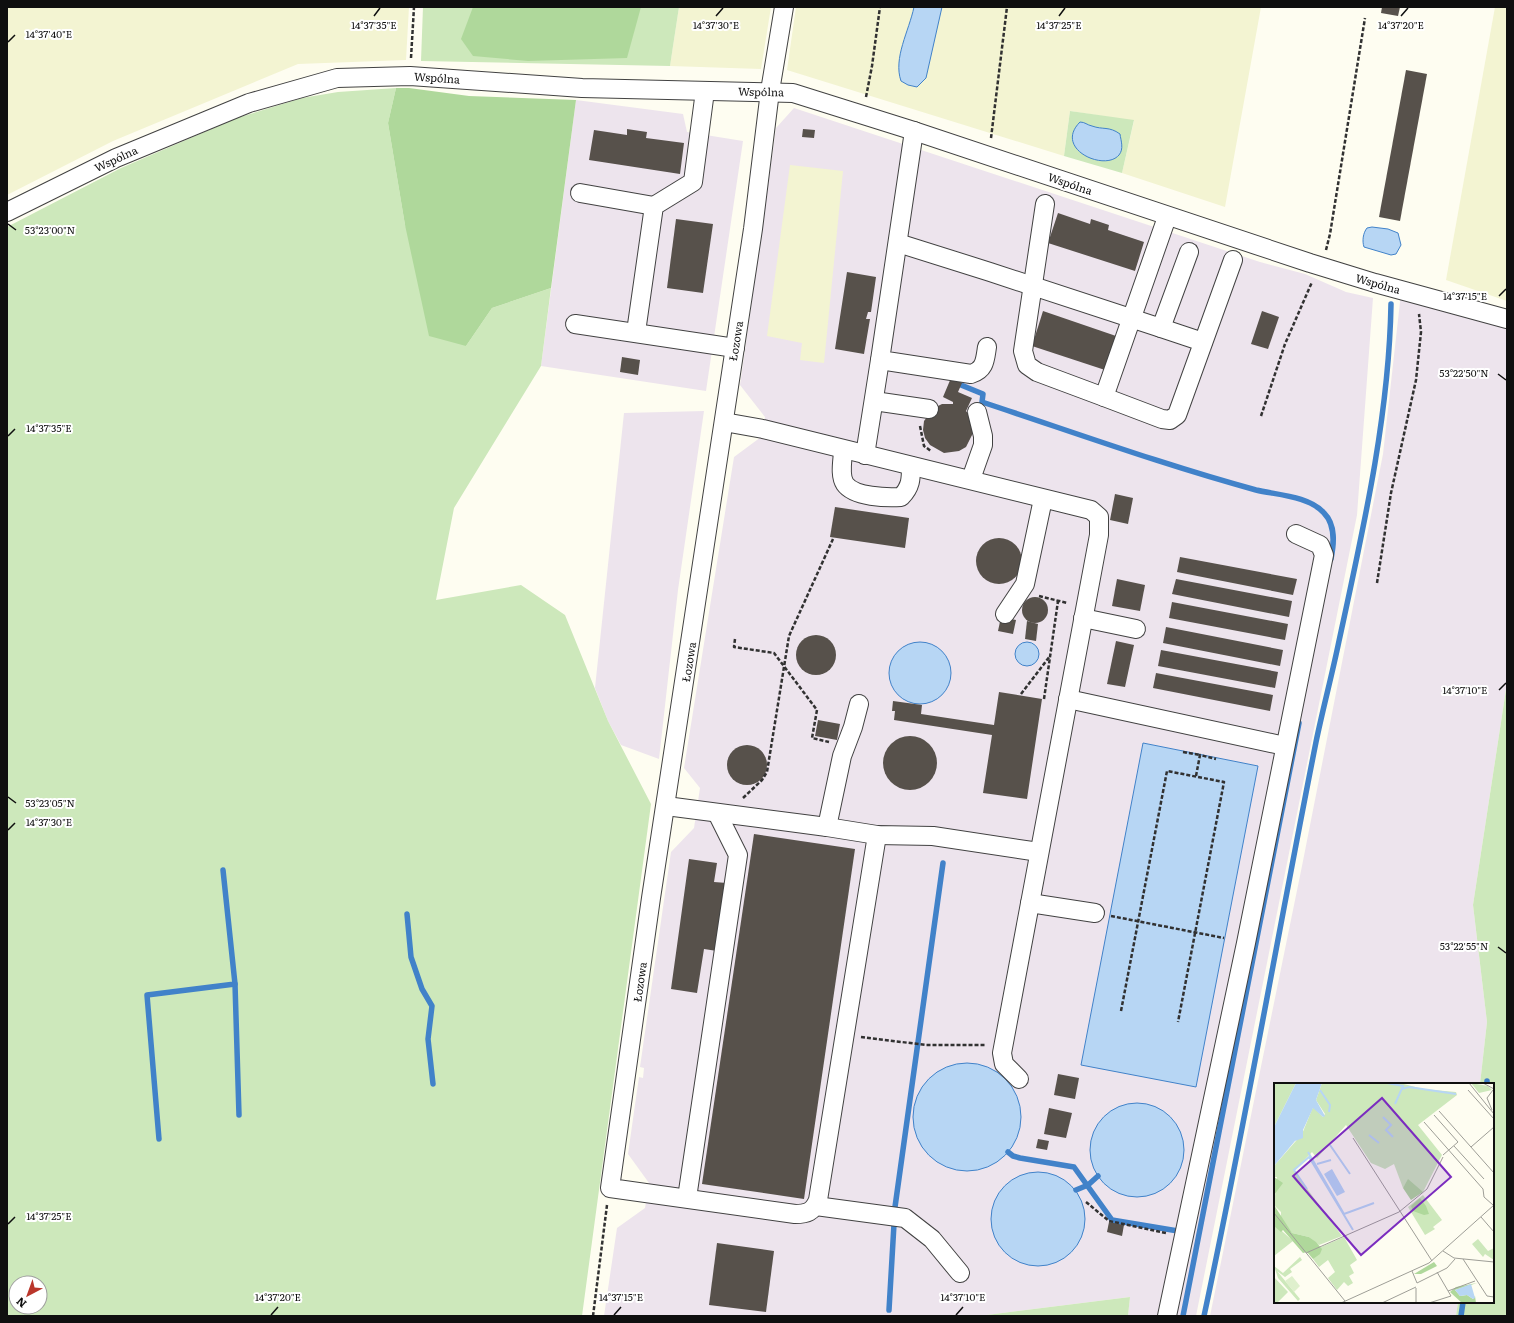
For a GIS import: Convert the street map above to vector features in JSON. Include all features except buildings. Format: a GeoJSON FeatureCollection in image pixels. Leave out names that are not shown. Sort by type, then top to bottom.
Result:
{"type":"FeatureCollection","features":[{"type":"Feature","properties":{"kind":"street","name":"Łozowa"},"geometry":{"type":"LineString","coordinates":[[610,1188],[753,229],[770,91],[784,7]]}},
{"type":"Feature","properties":{"kind":"street","name":"Wspólna"},"geometry":{"type":"LineString","coordinates":[[7,212],[116,158],[249,103],[337,78],[410,76],[582,88],[770,91],[793,93],[858,113],[1167,217],[1319,266],[1507,319]]}},
{"type":"Feature","properties":{"kind":"street"},"geometry":{"type":"LineString","coordinates":[[580,194],[654,206],[693,182],[705,90]]}},
{"type":"Feature","properties":{"kind":"street"},"geometry":{"type":"LineString","coordinates":[[865,455],[914,131]]}},
{"type":"Feature","properties":{"kind":"street"},"geometry":{"type":"LineString","coordinates":[[1045,204],[1023,351],[1027,365],[1036,372],[1162,419],[1170,420],[1177,415],[1233,260]]}},
{"type":"Feature","properties":{"kind":"street"},"geometry":{"type":"LineString","coordinates":[[636,332],[654,206]]}},
{"type":"Feature","properties":{"kind":"street"},"geometry":{"type":"LineString","coordinates":[[1104,397],[1167,217]]}},
{"type":"Feature","properties":{"kind":"street"},"geometry":{"type":"LineString","coordinates":[[898,243],[1204,342]]}},
{"type":"Feature","properties":{"kind":"street"},"geometry":{"type":"LineString","coordinates":[[1161,328],[1189,252]]}},
{"type":"Feature","properties":{"kind":"street"},"geometry":{"type":"LineString","coordinates":[[575,324],[735,348]]}},
{"type":"Feature","properties":{"kind":"street"},"geometry":{"type":"LineString","coordinates":[[880,360],[970,374],[979,371],[985,364],[987,347]]}},
{"type":"Feature","properties":{"kind":"street"},"geometry":{"type":"LineString","coordinates":[[874,401],[925,416]]}},
{"type":"Feature","properties":{"kind":"street"},"geometry":{"type":"LineString","coordinates":[[971,479],[983,445],[983,436],[977,412]]}},
{"type":"Feature","properties":{"kind":"street"},"geometry":{"type":"LineString","coordinates":[[724,422],[763,429],[843,450],[971,479],[1043,499],[1091,510],[1099,518],[1099,536],[1003,1045],[1002,1053],[1004,1064],[1019,1079]]}},
{"type":"Feature","properties":{"kind":"street"},"geometry":{"type":"LineString","coordinates":[[843,450],[842,476],[845,484],[864,494],[889,498],[901,497],[909,486],[912,466]]}},
{"type":"Feature","properties":{"kind":"street"},"geometry":{"type":"LineString","coordinates":[[1005,614],[1025,584],[1043,499]]}},
{"type":"Feature","properties":{"kind":"street"},"geometry":{"type":"LineString","coordinates":[[1167,1316],[1324,555],[1320,545],[1296,534]]}},
{"type":"Feature","properties":{"kind":"street"},"geometry":{"type":"LineString","coordinates":[[1084,612],[1136,629]]}},
{"type":"Feature","properties":{"kind":"street"},"geometry":{"type":"LineString","coordinates":[[1068,699],[1285,746]]}},
{"type":"Feature","properties":{"kind":"street"},"geometry":{"type":"LineString","coordinates":[[827,827],[842,756],[859,704]]}},
{"type":"Feature","properties":{"kind":"street"},"geometry":{"type":"LineString","coordinates":[[666,806],[877,835],[933,836],[1039,852]]}},
{"type":"Feature","properties":{"kind":"street"},"geometry":{"type":"LineString","coordinates":[[687,1198],[738,855],[721,814]]}},
{"type":"Feature","properties":{"kind":"street"},"geometry":{"type":"LineString","coordinates":[[610,1188],[795,1214],[806,1214],[816,1206],[877,835]]}},
{"type":"Feature","properties":{"kind":"street"},"geometry":{"type":"LineString","coordinates":[[1030,903],[1095,913]]}},
{"type":"Feature","properties":{"kind":"street"},"geometry":{"type":"LineString","coordinates":[[816,1206],[905,1218],[932,1239],[960,1273]]}},
{"type":"Feature","properties":{"kind":"path"},"geometry":{"type":"LineString","coordinates":[[410,76],[414,7]]}},
{"type":"Feature","properties":{"kind":"path"},"geometry":{"type":"LineString","coordinates":[[858,113],[870,84],[880,7]]}},
{"type":"Feature","properties":{"kind":"path"},"geometry":{"type":"LineString","coordinates":[[987,156],[992,133],[1007,7]]}},
{"type":"Feature","properties":{"kind":"path"},"geometry":{"type":"LineString","coordinates":[[1262,416],[1285,344],[1319,266],[1330,234],[1365,18]]}},
{"type":"Feature","properties":{"kind":"path"},"geometry":{"type":"LineString","coordinates":[[1377,583],[1391,493],[1416,380],[1421,332],[1417,306],[1412,293]]}},
{"type":"Feature","properties":{"kind":"path"},"geometry":{"type":"LineString","coordinates":[[925,416],[924,446],[936,455]]}},
{"type":"Feature","properties":{"kind":"path"},"geometry":{"type":"LineString","coordinates":[[721,814],[762,780],[768,772],[789,636],[833,539]]}},
{"type":"Feature","properties":{"kind":"path"},"geometry":{"type":"LineString","coordinates":[[1020,591],[1058,601],[1084,612]]}},
{"type":"Feature","properties":{"kind":"path"},"geometry":{"type":"LineString","coordinates":[[1044,699],[1058,601]]}},
{"type":"Feature","properties":{"kind":"path"},"geometry":{"type":"LineString","coordinates":[[735,639],[734,647],[774,653],[817,710],[812,738],[845,746]]}},
{"type":"Feature","properties":{"kind":"path"},"geometry":{"type":"LineString","coordinates":[[1021,694],[1050,656]]}},
{"type":"Feature","properties":{"kind":"path"},"geometry":{"type":"LineString","coordinates":[[1183,752],[1216,758]]}},
{"type":"Feature","properties":{"kind":"path"},"geometry":{"type":"LineString","coordinates":[[1196,776],[1200,755]]}},
{"type":"Feature","properties":{"kind":"path"},"geometry":{"type":"LineString","coordinates":[[1121,1011],[1167,771],[1196,776],[1224,782],[1194,932],[1178,1022]]}},
{"type":"Feature","properties":{"kind":"path"},"geometry":{"type":"LineString","coordinates":[[1113,916],[1224,938]]}},
{"type":"Feature","properties":{"kind":"path"},"geometry":{"type":"LineString","coordinates":[[845,1035],[926,1045],[1003,1045]]}},
{"type":"Feature","properties":{"kind":"path"},"geometry":{"type":"LineString","coordinates":[[593,1316],[610,1188]]}},
{"type":"Feature","properties":{"kind":"path"},"geometry":{"type":"LineString","coordinates":[[1086,1202],[1109,1221],[1184,1237]]}},
{"type":"Feature","properties":{"kind":"shaded area"},"geometry":{"type":"Polygon","coordinates":[[[576,100],[683,114],[687,132],[743,141],[706,391],[541,366],[576,100]]]}},
{"type":"Feature","properties":{"kind":"shaded area"},"geometry":{"type":"Polygon","coordinates":[[[794,108],[1260,262],[1305,274],[1346,292],[1373,298],[1357,515],[1196,1316],[1128,1316],[1130,1297],[979,1316],[604,1316],[617,1228],[645,1208],[649,1183],[628,1154],[639,1077],[643,1078],[644,1068],[640,1067],[671,852],[694,828],[700,788],[684,768],[734,457],[761,437],[765,417],[740,385],[776,128],[794,108]]]}},
{"type":"Feature","properties":{"kind":"shaded area"},"geometry":{"type":"Polygon","coordinates":[[[1401,293],[1507,326],[1507,683],[1473,905],[1487,1022],[1480,1083],[1274,1083],[1274,1303],[1458,1303],[1456,1316],[1210,1316],[1302,866],[1383,454],[1401,293]]]}},
{"type":"Feature","properties":{"kind":"shaded area"},"geometry":{"type":"Polygon","coordinates":[[[704,411],[678,590],[659,759],[621,745],[608,721],[595,688],[624,413],[704,411]]]}},
{"type":"Feature","properties":{"kind":"green space"},"geometry":{"type":"Polygon","coordinates":[[[7,7],[409,7],[406,60],[298,64],[113,141],[7,195],[7,7]]]}},
{"type":"Feature","properties":{"kind":"green space"},"geometry":{"type":"Polygon","coordinates":[[[423,7],[679,7],[670,66],[421,61],[423,7]]]}},
{"type":"Feature","properties":{"kind":"green space"},"geometry":{"type":"Polygon","coordinates":[[[473,7],[641,7],[627,58],[528,61],[473,56],[461,39],[473,7]]]}},
{"type":"Feature","properties":{"kind":"green space"},"geometry":{"type":"Polygon","coordinates":[[[679,7],[771,7],[761,69],[670,66],[679,7]]]}},
{"type":"Feature","properties":{"kind":"green space"},"geometry":{"type":"Polygon","coordinates":[[[796,7],[1261,7],[1225,207],[1122,173],[1134,121],[1070,111],[1064,156],[787,70],[796,7]]]}},
{"type":"Feature","properties":{"kind":"green space"},"geometry":{"type":"Polygon","coordinates":[[[1495,7],[1507,7],[1507,301],[1446,280],[1495,7]]]}},
{"type":"Feature","properties":{"kind":"green space"},"geometry":{"type":"Polygon","coordinates":[[[396,88],[388,123],[405,225],[466,346],[492,308],[551,288],[541,366],[454,508],[436,600],[521,585],[565,615],[608,721],[651,804],[582,1316],[7,1316],[7,227],[121,168],[237,118],[302,98],[338,92],[396,88]]]}},
{"type":"Feature","properties":{"kind":"green space"},"geometry":{"type":"Polygon","coordinates":[[[396,88],[409,88],[469,96],[576,100],[551,288],[492,308],[466,346],[429,336],[405,225],[388,123],[396,88]]]}},
{"type":"Feature","properties":{"kind":"green space"},"geometry":{"type":"Polygon","coordinates":[[[1070,111],[1134,120],[1122,173],[1064,156],[1070,111]]]}},
{"type":"Feature","properties":{"kind":"green space"},"geometry":{"type":"Polygon","coordinates":[[[790,165],[843,171],[824,363],[800,360],[802,343],[767,336],[790,165]]]}},
{"type":"Feature","properties":{"kind":"green space"},"geometry":{"type":"Polygon","coordinates":[[[1507,683],[1507,1316],[1456,1316],[1458,1303],[1494,1303],[1494,1083],[1480,1083],[1487,1022],[1473,905],[1507,683]]]}},
{"type":"Feature","properties":{"kind":"green space"},"geometry":{"type":"Polygon","coordinates":[[[1130,1297],[1128,1316],[979,1316],[1130,1297]]]}},
{"type":"Feature","properties":{"kind":"water"},"geometry":{"type":"Polygon","coordinates":[[[914,7],[942,7],[926,78],[917,87],[908,85],[901,81],[899,72],[900,54],[914,7]]]}},
{"type":"Feature","properties":{"kind":"water"},"geometry":{"type":"Polygon","coordinates":[[[1080,122],[1090,126],[1113,130],[1120,134],[1122,148],[1121,153],[1112,160],[1103,161],[1084,155],[1077,149],[1073,141],[1073,132],[1080,122]]]}},
{"type":"Feature","properties":{"kind":"water"},"geometry":{"type":"Polygon","coordinates":[[[1372,227],[1388,229],[1398,233],[1401,245],[1396,254],[1391,255],[1364,247],[1363,240],[1365,232],[1367,228],[1372,227]]]}},
{"type":"Feature","properties":{"kind":"water"},"geometry":{"type":"Polygon","coordinates":[[[914,642],[926,642],[942,651],[949,661],[951,673],[949,685],[942,695],[926,704],[914,704],[903,699],[894,690],[889,679],[889,667],[894,656],[903,647],[914,642]]]}},
{"type":"Feature","properties":{"kind":"water"},"geometry":{"type":"Polygon","coordinates":[[[1027,642],[1036,645],[1039,654],[1036,663],[1027,666],[1018,663],[1015,654],[1018,645],[1027,642]]]}},
{"type":"Feature","properties":{"kind":"water"},"geometry":{"type":"Polygon","coordinates":[[[1143,743],[1258,766],[1196,1087],[1081,1065],[1143,743]]]}},
{"type":"Feature","properties":{"kind":"water"},"geometry":{"type":"Polygon","coordinates":[[[967,1063],[988,1067],[1005,1079],[1017,1096],[1021,1117],[1017,1138],[1005,1155],[988,1167],[967,1171],[946,1167],[929,1155],[917,1138],[913,1117],[917,1096],[929,1079],[946,1067],[967,1063]]]}},
{"type":"Feature","properties":{"kind":"water"},"geometry":{"type":"Polygon","coordinates":[[[1137,1103],[1155,1107],[1170,1117],[1180,1132],[1184,1150],[1180,1168],[1170,1183],[1155,1193],[1137,1197],[1119,1193],[1104,1183],[1094,1168],[1090,1150],[1094,1132],[1104,1117],[1119,1107],[1137,1103]]]}},
{"type":"Feature","properties":{"kind":"water"},"geometry":{"type":"Polygon","coordinates":[[[1038,1172],[1056,1176],[1071,1186],[1081,1201],[1085,1219],[1081,1237],[1071,1252],[1056,1262],[1038,1266],[1020,1262],[1005,1252],[995,1237],[991,1219],[995,1201],[1005,1186],[1020,1176],[1038,1172]]]}},
{"type":"Feature","properties":{"kind":"waterway"},"geometry":{"type":"LineString","coordinates":[[1204,1316],[1316,742],[1357,557],[1373,473],[1385,389],[1391,304]]}},
{"type":"Feature","properties":{"kind":"waterway"},"geometry":{"type":"LineString","coordinates":[[961,385],[983,394],[982,402],[1187,470],[1256,490],[1292,497],[1310,503],[1318,507],[1331,523],[1333,535],[1331,559]]}},
{"type":"Feature","properties":{"kind":"waterway"},"geometry":{"type":"LineString","coordinates":[[1183,1316],[1299,723]]}},
{"type":"Feature","properties":{"kind":"waterway"},"geometry":{"type":"LineString","coordinates":[[889,1310],[895,1207],[943,863]]}},
{"type":"Feature","properties":{"kind":"waterway"},"geometry":{"type":"LineString","coordinates":[[159,1139],[147,995],[235,984],[223,870]]}},
{"type":"Feature","properties":{"kind":"waterway"},"geometry":{"type":"LineString","coordinates":[[407,914],[411,957],[422,989],[432,1006],[428,1039],[433,1084]]}},
{"type":"Feature","properties":{"kind":"waterway"},"geometry":{"type":"LineString","coordinates":[[235,984],[239,1115]]}},
{"type":"Feature","properties":{"kind":"waterway"},"geometry":{"type":"LineString","coordinates":[[1008,1152],[1013,1156],[1020,1158],[1074,1167],[1112,1220],[1178,1231]]}},
{"type":"Feature","properties":{"kind":"waterway"},"geometry":{"type":"LineString","coordinates":[[1076,1190],[1088,1185],[1098,1176]]}},
{"type":"Feature","properties":{"kind":"waterway"},"geometry":{"type":"LineString","coordinates":[[1461,1316],[1463,1303]]}}]}
